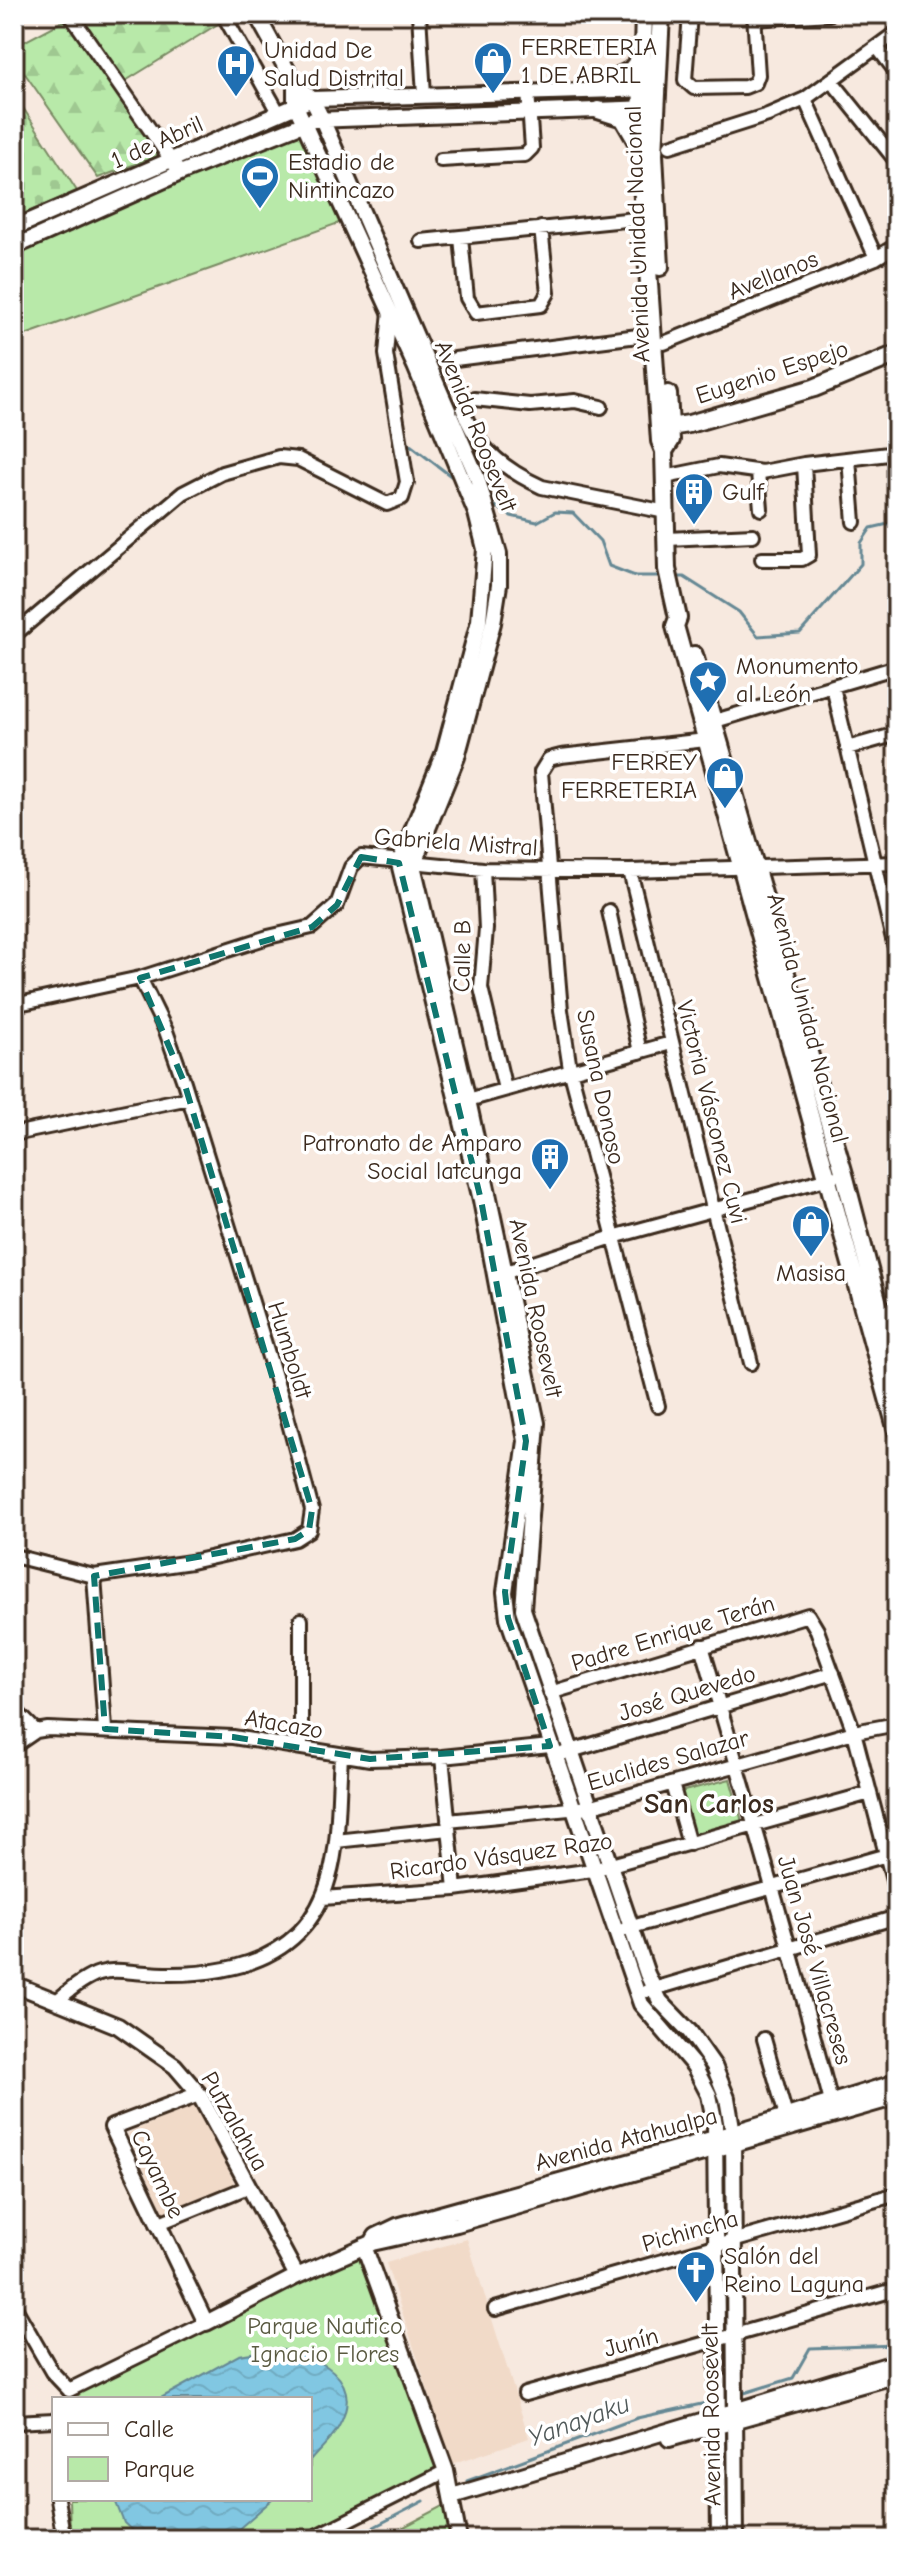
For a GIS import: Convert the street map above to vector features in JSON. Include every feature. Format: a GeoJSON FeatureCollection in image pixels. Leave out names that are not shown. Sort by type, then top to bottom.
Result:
{"type":"FeatureCollection","features":[{"type":"Feature","properties":{"kind":"main road","name":"Avenida Unidad Nacional"},"geometry":{"type":"LineString","coordinates":[[644,14],[640,59],[647,89]]}},
{"type":"Feature","properties":{"kind":"main road","name":"Avenida Unidad Nacional"},"geometry":{"type":"LineString","coordinates":[[661,14],[647,89],[647,108],[654,154],[665,428],[671,440],[664,451],[669,585],[715,721],[749,868],[836,1176],[897,1431]]}},
{"type":"Feature","properties":{"kind":"main road"},"geometry":{"type":"LineString","coordinates":[[596,88],[631,70],[640,59]]}},
{"type":"Feature","properties":{"kind":"main road","name":"Avenida Unidad Nacional"},"geometry":{"type":"LineString","coordinates":[[647,108],[640,148],[659,338]]}},
{"type":"Feature","properties":{"kind":"main road"},"geometry":{"type":"LineString","coordinates":[[598,110],[623,118],[640,148]]}},
{"type":"Feature","properties":{"kind":"main road","name":"Eugenio Espejo"},"geometry":{"type":"LineString","coordinates":[[665,428],[814,388],[897,354]]}},
{"type":"Feature","properties":{"kind":"main road","name":"Avenida Unidad Nacional"},"geometry":{"type":"LineString","coordinates":[[678,618],[675,626],[706,740],[749,868]]}},
{"type":"Feature","properties":{"kind":"main road","name":"Avenida Unidad Nacional"},"geometry":{"type":"LineString","coordinates":[[836,1176],[889,1310],[897,1376]]}},
{"type":"Feature","properties":{"kind":"street"},"geometry":{"type":"LineString","coordinates":[[70,14],[180,173]]}},
{"type":"Feature","properties":{"kind":"street"},"geometry":{"type":"LineString","coordinates":[[223,14],[278,112]]}},
{"type":"Feature","properties":{"kind":"street"},"geometry":{"type":"LineString","coordinates":[[256,14],[295,84],[312,99]]}},
{"type":"Feature","properties":{"kind":"street"},"geometry":{"type":"LineString","coordinates":[[419,14],[424,95]]}},
{"type":"Feature","properties":{"kind":"street"},"geometry":{"type":"LineString","coordinates":[[690,14],[685,80],[694,88],[745,87],[755,83],[758,75],[754,16],[829,14]]}},
{"type":"Feature","properties":{"kind":"street"},"geometry":{"type":"LineString","coordinates":[[670,146],[768,115],[805,99],[897,32]]}},
{"type":"Feature","properties":{"kind":"street"},"geometry":{"type":"LineString","coordinates":[[877,47],[897,73]]}},
{"type":"Feature","properties":{"kind":"street"},"geometry":{"type":"LineString","coordinates":[[831,80],[897,162]]}},
{"type":"Feature","properties":{"kind":"street"},"geometry":{"type":"LineString","coordinates":[[295,84],[295,104]]}},
{"type":"Feature","properties":{"kind":"street","name":"1 de Abril"},"geometry":{"type":"LineString","coordinates":[[14,228],[312,99],[596,88],[647,89]]}},
{"type":"Feature","properties":{"kind":"street"},"geometry":{"type":"LineString","coordinates":[[441,160],[525,155],[532,148],[528,91]]}},
{"type":"Feature","properties":{"kind":"street","name":"Avenida Roosevelt"},"geometry":{"type":"LineString","coordinates":[[312,99],[404,324],[476,513],[485,549],[479,621],[444,752],[406,864],[481,1200],[526,1441],[505,1592],[508,1618],[641,2004],[694,2066],[709,2095],[716,2144],[719,2539]]}},
{"type":"Feature","properties":{"kind":"street"},"geometry":{"type":"LineString","coordinates":[[805,99],[876,258]]}},
{"type":"Feature","properties":{"kind":"street","name":"Avenida Roosevelt"},"geometry":{"type":"LineString","coordinates":[[295,104],[390,307],[404,324],[477,477],[499,554],[499,585],[493,623],[457,757],[406,864],[468,1100],[539,1439],[522,1585],[523,1609],[569,1751],[660,2001],[714,2066],[727,2098],[733,2139],[732,2337],[736,2539]]}},
{"type":"Feature","properties":{"kind":"street","name":"1 de Abril"},"geometry":{"type":"LineString","coordinates":[[14,247],[180,173],[305,122],[647,108]]}},
{"type":"Feature","properties":{"kind":"street"},"geometry":{"type":"LineString","coordinates":[[421,241],[645,218]]}},
{"type":"Feature","properties":{"kind":"street"},"geometry":{"type":"LineString","coordinates":[[461,238],[467,298],[476,313],[541,305],[548,293],[541,228]]}},
{"type":"Feature","properties":{"kind":"street","name":"Avellanos"},"geometry":{"type":"LineString","coordinates":[[455,359],[659,338],[876,258],[897,245]]}},
{"type":"Feature","properties":{"kind":"street"},"geometry":{"type":"LineString","coordinates":[[14,635],[183,493],[222,473],[279,457],[298,459],[387,504],[402,498],[407,482],[386,354],[390,307]]}},
{"type":"Feature","properties":{"kind":"street"},"geometry":{"type":"LineString","coordinates":[[601,407],[575,401],[530,405],[474,399],[465,403],[463,410],[490,454],[527,480],[542,487],[666,512]]}},
{"type":"Feature","properties":{"kind":"street"},"geometry":{"type":"LineString","coordinates":[[665,477],[719,466],[758,472],[896,453],[897,478]]}},
{"type":"Feature","properties":{"kind":"street"},"geometry":{"type":"LineString","coordinates":[[849,459],[854,522]]}},
{"type":"Feature","properties":{"kind":"street"},"geometry":{"type":"LineString","coordinates":[[762,559],[802,559],[809,555],[804,464]]}},
{"type":"Feature","properties":{"kind":"street"},"geometry":{"type":"LineString","coordinates":[[758,472],[761,509]]}},
{"type":"Feature","properties":{"kind":"street"},"geometry":{"type":"LineString","coordinates":[[667,546],[753,535]]}},
{"type":"Feature","properties":{"kind":"street"},"geometry":{"type":"LineString","coordinates":[[715,721],[897,667]]}},
{"type":"Feature","properties":{"kind":"street"},"geometry":{"type":"LineString","coordinates":[[833,687],[897,956]]}},
{"type":"Feature","properties":{"kind":"street"},"geometry":{"type":"LineString","coordinates":[[847,748],[897,734]]}},
{"type":"Feature","properties":{"kind":"street","name":"Susana Donoso"},"geometry":{"type":"LineString","coordinates":[[658,1406],[570,1069],[547,870],[541,772],[549,759],[561,756],[706,740]]}},
{"type":"Feature","properties":{"kind":"street","name":"Gabriela Mistral"},"geometry":{"type":"LineString","coordinates":[[14,1005],[140,978],[268,937],[312,927],[337,905],[351,867],[361,857],[381,857],[406,864],[483,869],[630,871],[897,863]]}},
{"type":"Feature","properties":{"kind":"street","name":"Calle B"},"geometry":{"type":"LineString","coordinates":[[483,869],[486,929],[481,988],[505,1089]]}},
{"type":"Feature","properties":{"kind":"street","name":"Victoria Vásconez Cuvi"},"geometry":{"type":"LineString","coordinates":[[630,871],[751,1363]]}},
{"type":"Feature","properties":{"kind":"street"},"geometry":{"type":"LineString","coordinates":[[609,911],[640,1052]]}},
{"type":"Feature","properties":{"kind":"street","name":"Humboldt"},"geometry":{"type":"LineString","coordinates":[[94,1576],[191,1562],[295,1539],[309,1530],[312,1510],[286,1412],[189,1098],[166,1031],[140,978]]}},
{"type":"Feature","properties":{"kind":"street"},"geometry":{"type":"LineString","coordinates":[[468,1100],[671,1043]]}},
{"type":"Feature","properties":{"kind":"street"},"geometry":{"type":"LineString","coordinates":[[14,1134],[189,1098]]}},
{"type":"Feature","properties":{"kind":"street"},"geometry":{"type":"LineString","coordinates":[[506,1272],[613,1237],[836,1176]]}},
{"type":"Feature","properties":{"kind":"street"},"geometry":{"type":"LineString","coordinates":[[14,1556],[94,1576],[105,1729]]}},
{"type":"Feature","properties":{"kind":"street","name":"Padre Enrique Terán"},"geometry":{"type":"LineString","coordinates":[[550,1693],[808,1615],[833,1673]]}},
{"type":"Feature","properties":{"kind":"street"},"geometry":{"type":"LineString","coordinates":[[301,1620],[301,1748]]}},
{"type":"Feature","properties":{"kind":"street","name":"Juan José Villacreses"},"geometry":{"type":"LineString","coordinates":[[702,1646],[734,1764],[791,1948],[831,2102]]}},
{"type":"Feature","properties":{"kind":"street"},"geometry":{"type":"LineString","coordinates":[[833,1673],[854,1732],[897,1896]]}},
{"type":"Feature","properties":{"kind":"street","name":"José Quevedo"},"geometry":{"type":"LineString","coordinates":[[552,1751],[569,1751],[833,1673]]}},
{"type":"Feature","properties":{"kind":"street"},"geometry":{"type":"LineString","coordinates":[[14,1709],[36,1731],[14,1746]]}},
{"type":"Feature","properties":{"kind":"street","name":"Euclides Salazar"},"geometry":{"type":"LineString","coordinates":[[336,1841],[589,1807],[734,1764],[854,1732],[897,1724]]}},
{"type":"Feature","properties":{"kind":"street","name":"Atacazo"},"geometry":{"type":"LineString","coordinates":[[36,1731],[105,1729],[233,1737],[341,1757],[442,1757],[552,1751]]}},
{"type":"Feature","properties":{"kind":"street"},"geometry":{"type":"LineString","coordinates":[[59,1999],[99,1970],[165,1974],[245,1967],[302,1931],[322,1898],[329,1879],[336,1841],[341,1757]]}},
{"type":"Feature","properties":{"kind":"street"},"geometry":{"type":"LineString","coordinates":[[442,1757],[455,1889]]}},
{"type":"Feature","properties":{"kind":"street"},"geometry":{"type":"LineString","coordinates":[[672,1784],[689,1844]]}},
{"type":"Feature","properties":{"kind":"street","name":"Ricardo Vásquez Razo"},"geometry":{"type":"LineString","coordinates":[[322,1898],[455,1889],[593,1870],[870,1793]]}},
{"type":"Feature","properties":{"kind":"street"},"geometry":{"type":"LineString","coordinates":[[614,1929],[633,1929],[887,1855]]}},
{"type":"Feature","properties":{"kind":"street"},"geometry":{"type":"LineString","coordinates":[[637,1993],[897,1917]]}},
{"type":"Feature","properties":{"kind":"street","name":"Putzalahua"},"geometry":{"type":"LineString","coordinates":[[14,1984],[59,1999],[118,2026],[175,2066],[199,2094],[297,2276]]}},
{"type":"Feature","properties":{"kind":"street"},"geometry":{"type":"LineString","coordinates":[[764,2039],[786,2116]]}},
{"type":"Feature","properties":{"kind":"street","name":"Avenida Atahualpa"},"geometry":{"type":"LineString","coordinates":[[733,2139],[786,2116],[897,2082]]}},
{"type":"Feature","properties":{"kind":"street","name":"Cayambe"},"geometry":{"type":"LineString","coordinates":[[199,2094],[112,2127],[206,2323]]}},
{"type":"Feature","properties":{"kind":"street","name":"Avenida Atahualpa"},"geometry":{"type":"LineString","coordinates":[[68,2394],[297,2276],[368,2245],[457,2224],[733,2139],[897,2097]]}},
{"type":"Feature","properties":{"kind":"street"},"geometry":{"type":"LineString","coordinates":[[157,2224],[248,2187]]}},
{"type":"Feature","properties":{"kind":"street","name":"Pichincha"},"geometry":{"type":"LineString","coordinates":[[495,2309],[897,2194]]}},
{"type":"Feature","properties":{"kind":"street"},"geometry":{"type":"LineString","coordinates":[[368,2245],[446,2473],[459,2539]]}},
{"type":"Feature","properties":{"kind":"street","name":"Junín"},"geometry":{"type":"LineString","coordinates":[[525,2394],[887,2292]]}},
{"type":"Feature","properties":{"kind":"street"},"geometry":{"type":"LineString","coordinates":[[14,2306],[68,2394]]}},
{"type":"Feature","properties":{"kind":"street"},"geometry":{"type":"LineString","coordinates":[[453,2497],[820,2390],[897,2362]]}},
{"type":"Feature","properties":{"kind":"street"},"geometry":{"type":"LineString","coordinates":[[820,2390],[897,2375]]}},
{"type":"Feature","properties":{"kind":"street"},"geometry":{"type":"LineString","coordinates":[[716,2384],[733,2382]]}},
{"type":"Feature","properties":{"kind":"street"},"geometry":{"type":"LineString","coordinates":[[14,2422],[52,2420]]}},
{"type":"Feature","properties":{"kind":"street"},"geometry":{"type":"LineString","coordinates":[[311,2539],[446,2473]]}},
{"type":"Feature","properties":{"kind":"street"},"geometry":{"type":"LineString","coordinates":[[57,2501],[62,2528],[69,2539]]}},
{"type":"Feature","properties":{"kind":"highlighted area"},"geometry":{"type":"Polygon","coordinates":[[[361,857],[399,863],[481,1200],[526,1441],[505,1592],[508,1618],[550,1746],[370,1759],[233,1737],[105,1729],[94,1576],[295,1539],[309,1530],[312,1510],[184,1082],[140,978],[312,927],[337,905],[361,857]]]}},
{"type":"Feature","properties":{"kind":"shaded area"},"geometry":{"type":"Polygon","coordinates":[[[198,2103],[237,2189],[167,2220],[128,2133],[198,2103]]]}},
{"type":"Feature","properties":{"kind":"shaded area"},"geometry":{"type":"Polygon","coordinates":[[[467,2239],[529,2438],[452,2464],[386,2263],[467,2239]]]}},
{"type":"Feature","properties":{"kind":"green space"},"geometry":{"type":"Polygon","coordinates":[[[70,14],[223,14],[226,19],[119,85],[89,44],[160,155],[98,178],[14,58],[14,47],[71,17],[70,14]]]}},
{"type":"Feature","properties":{"kind":"green space"},"geometry":{"type":"Polygon","coordinates":[[[14,94],[77,191],[14,218],[14,94]]]}},
{"type":"Feature","properties":{"kind":"green space"},"geometry":{"type":"Polygon","coordinates":[[[308,129],[350,219],[14,339],[14,250],[308,129]]]}},
{"type":"Feature","properties":{"kind":"green space"},"geometry":{"type":"Polygon","coordinates":[[[730,1779],[743,1825],[693,1839],[680,1792],[730,1779]]]}},
{"type":"Feature","properties":{"kind":"green space","name":"Parque Nautico Ignacio Flores"},"geometry":{"type":"Polygon","coordinates":[[[361,2254],[406,2386],[447,2475],[372,2500],[295,2539],[78,2539],[70,2532],[69,2501],[312,2501],[312,2397],[78,2397],[79,2389],[361,2254]]]}},
{"type":"Feature","properties":{"kind":"green space"},"geometry":{"type":"Polygon","coordinates":[[[447,2504],[452,2539],[381,2539],[447,2504]]]}},
{"type":"Feature","properties":{"kind":"water","name":"Parque Nautico Ignacio Flores"},"geometry":{"type":"Polygon","coordinates":[[[276,2349],[292,2352],[321,2363],[342,2382],[346,2395],[345,2410],[338,2428],[312,2459],[312,2397],[163,2397],[239,2355],[276,2349]]]}},
{"type":"Feature","properties":{"kind":"water"},"geometry":{"type":"Polygon","coordinates":[[[115,2501],[271,2501],[234,2533],[195,2539],[141,2539],[124,2523],[115,2501]]]}},
{"type":"Feature","properties":{"kind":"waterway"},"geometry":{"type":"LineString","coordinates":[[405,441],[456,480]]}},
{"type":"Feature","properties":{"kind":"waterway"},"geometry":{"type":"LineString","coordinates":[[489,502],[511,516],[537,522],[555,512],[573,513],[600,541],[609,566],[635,576],[662,576]]}},
{"type":"Feature","properties":{"kind":"waterway"},"geometry":{"type":"LineString","coordinates":[[674,577],[684,577],[739,612],[758,636],[800,633],[861,564],[861,543],[871,528],[897,522]]}},
{"type":"Feature","properties":{"kind":"waterway","name":"Yanayaku"},"geometry":{"type":"LineString","coordinates":[[741,2394],[793,2378],[810,2348],[897,2345]]}},
{"type":"Feature","properties":{"kind":"waterway","name":"Yanayaku"},"geometry":{"type":"LineString","coordinates":[[467,2481],[637,2418],[706,2403]]}},
{"type":"Feature","properties":{"kind":"waterway","name":"Yanayaku"},"geometry":{"type":"LineString","coordinates":[[351,2539],[424,2501]]}},
{"type":"Feature","properties":{"kind":"place","name":"FERRETERIA 1 DE ABRIL"},"geometry":{"type":"Point","coordinates":[493,95]}},
{"type":"Feature","properties":{"kind":"place","name":"Unidad De Salud Distrital"},"geometry":{"type":"Point","coordinates":[236,98]}},
{"type":"Feature","properties":{"kind":"place","name":"Estadio de Nintincazo"},"geometry":{"type":"Point","coordinates":[260,210]}},
{"type":"Feature","properties":{"kind":"place","name":"Gulf"},"geometry":{"type":"Point","coordinates":[694,526]}},
{"type":"Feature","properties":{"kind":"place","name":"Monumento al León"},"geometry":{"type":"Point","coordinates":[708,714]}},
{"type":"Feature","properties":{"kind":"place","name":"FERREY FERRETERIA"},"geometry":{"type":"Point","coordinates":[725,810]}},
{"type":"Feature","properties":{"kind":"place","name":"Patronato de Amparo Social latcunga"},"geometry":{"type":"Point","coordinates":[550,1191]}},
{"type":"Feature","properties":{"kind":"place","name":"Masisa"},"geometry":{"type":"Point","coordinates":[811,1258]}},
{"type":"Feature","properties":{"kind":"place","name":"Salón del Reino Laguna"},"geometry":{"type":"Point","coordinates":[696,2304]}},
{"type":"Feature","properties":{"kind":"district","name":"San Carlos"},"geometry":{"type":"Point","coordinates":[709,1804]}}]}
